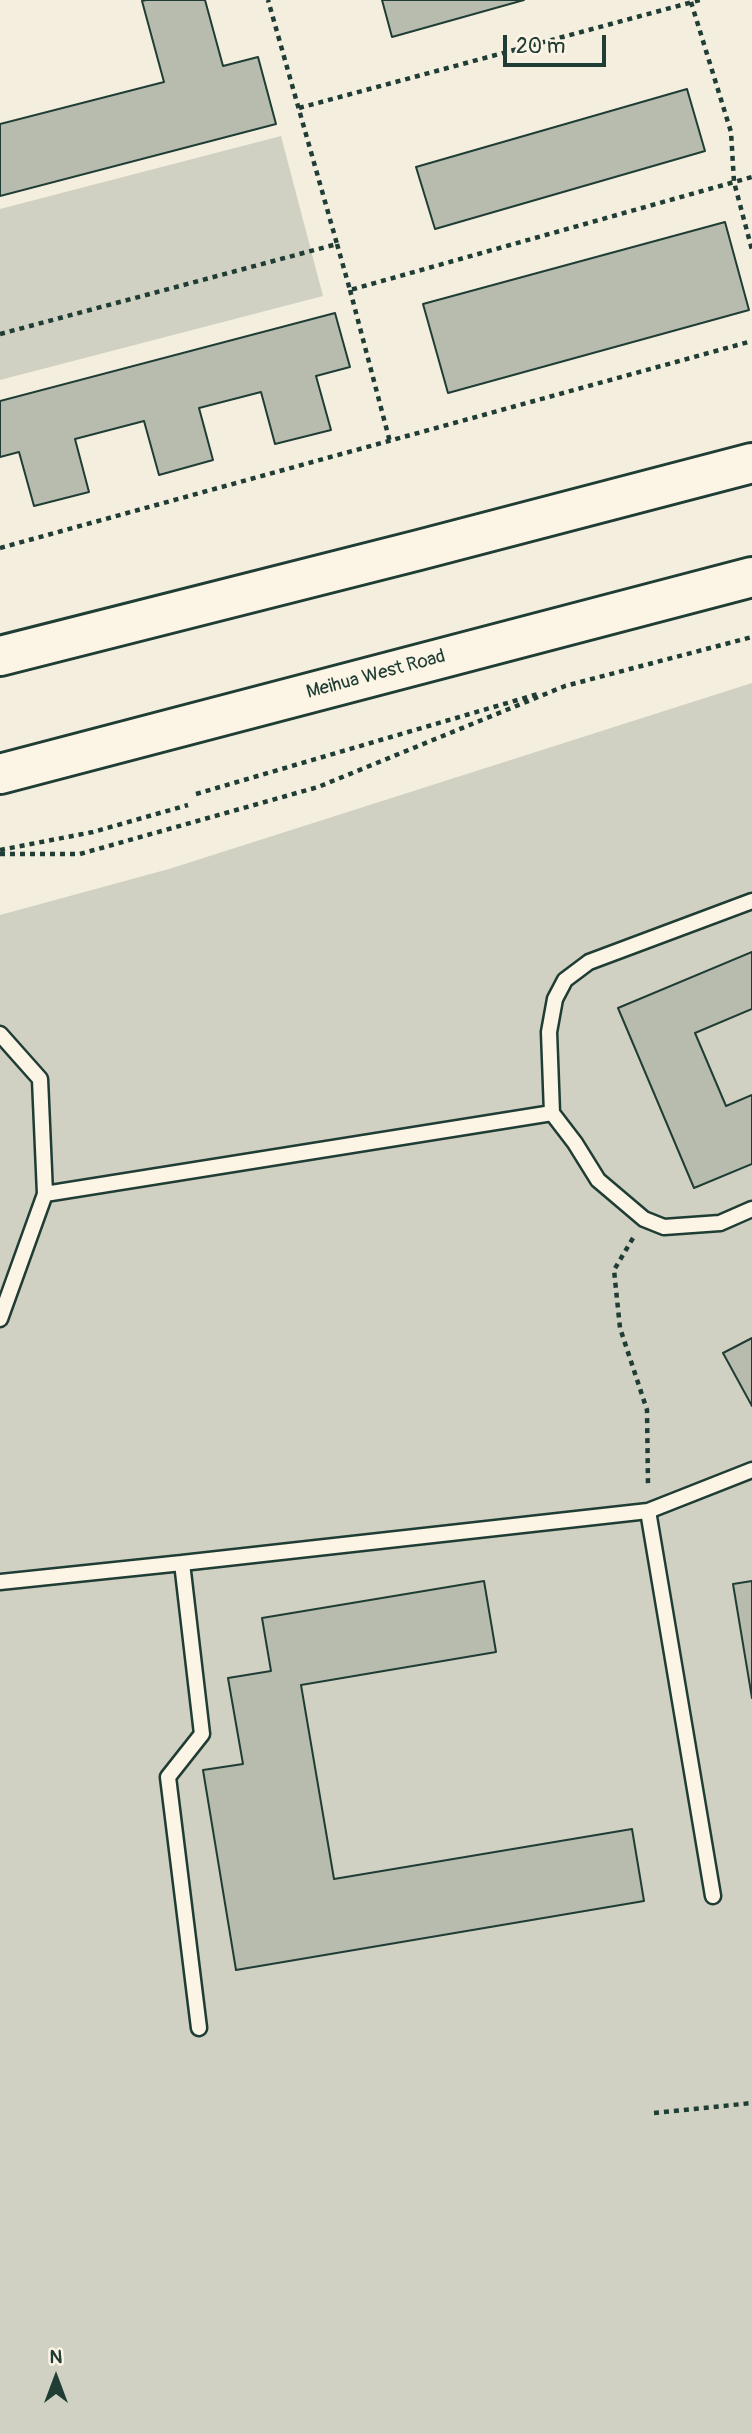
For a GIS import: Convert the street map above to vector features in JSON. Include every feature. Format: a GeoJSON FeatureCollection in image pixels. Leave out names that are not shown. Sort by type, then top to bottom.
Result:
{"type":"FeatureCollection","features":[{"type":"Feature","properties":{"kind":"main road"},"geometry":{"type":"LineString","coordinates":[[0,656],[406,554],[752,463]]}},
{"type":"Feature","properties":{"kind":"main road","name":"Meihua West Road"},"geometry":{"type":"LineString","coordinates":[[0,774],[752,577]]}},
{"type":"Feature","properties":{"kind":"lane"},"geometry":{"type":"LineString","coordinates":[[752,901],[589,962],[565,980],[555,999],[549,1032],[552,1113],[598,1180],[644,1219],[664,1227],[720,1223],[752,1209]]}},
{"type":"Feature","properties":{"kind":"lane"},"geometry":{"type":"LineString","coordinates":[[0,1034],[40,1079],[45,1194],[0,1319]]}},
{"type":"Feature","properties":{"kind":"lane"},"geometry":{"type":"LineString","coordinates":[[45,1194],[552,1113]]}},
{"type":"Feature","properties":{"kind":"lane"},"geometry":{"type":"LineString","coordinates":[[0,1581],[649,1511],[752,1470]]}},
{"type":"Feature","properties":{"kind":"lane"},"geometry":{"type":"LineString","coordinates":[[649,1511],[713,1896]]}},
{"type":"Feature","properties":{"kind":"lane"},"geometry":{"type":"LineString","coordinates":[[182,1563],[202,1734],[168,1777],[200,2028]]}},
{"type":"Feature","properties":{"kind":"path"},"geometry":{"type":"LineString","coordinates":[[268,0],[390,442]]}},
{"type":"Feature","properties":{"kind":"path"},"geometry":{"type":"LineString","coordinates":[[299,108],[699,0]]}},
{"type":"Feature","properties":{"kind":"path"},"geometry":{"type":"LineString","coordinates":[[691,2],[731,132],[734,182],[752,250]]}},
{"type":"Feature","properties":{"kind":"path"},"geometry":{"type":"LineString","coordinates":[[349,290],[752,177]]}},
{"type":"Feature","properties":{"kind":"path"},"geometry":{"type":"LineString","coordinates":[[0,334],[337,244]]}},
{"type":"Feature","properties":{"kind":"path"},"geometry":{"type":"LineString","coordinates":[[0,548],[752,341]]}},
{"type":"Feature","properties":{"kind":"path"},"geometry":{"type":"LineString","coordinates":[[196,794],[565,686],[752,637]]}},
{"type":"Feature","properties":{"kind":"path"},"geometry":{"type":"LineString","coordinates":[[0,852],[80,854],[318,788],[565,686]]}},
{"type":"Feature","properties":{"kind":"path"},"geometry":{"type":"LineString","coordinates":[[0,852],[93,832],[188,805]]}},
{"type":"Feature","properties":{"kind":"path"},"geometry":{"type":"LineString","coordinates":[[644,1219],[614,1270],[620,1328],[648,1410],[649,1511]]}},
{"type":"Feature","properties":{"kind":"path"},"geometry":{"type":"LineString","coordinates":[[654,2113],[752,2103]]}},
{"type":"Feature","properties":{"kind":"shaded area"},"geometry":{"type":"Polygon","coordinates":[[[281,136],[323,296],[0,380],[0,209],[281,136]]]}},
{"type":"Feature","properties":{"kind":"shaded area"},"geometry":{"type":"Polygon","coordinates":[[[752,683],[752,2434],[0,2434],[0,915],[169,869],[752,683]]]}},
{"type":"Feature","properties":{"kind":"building"},"geometry":{"type":"Polygon","coordinates":[[[205,0],[223,66],[258,57],[276,124],[0,196],[0,124],[164,82],[142,1],[205,0]]]}},
{"type":"Feature","properties":{"kind":"building"},"geometry":{"type":"Polygon","coordinates":[[[382,0],[524,0],[392,37],[382,0]]]}},
{"type":"Feature","properties":{"kind":"building"},"geometry":{"type":"Polygon","coordinates":[[[687,89],[705,151],[435,229],[416,167],[687,89]]]}},
{"type":"Feature","properties":{"kind":"building"},"geometry":{"type":"Polygon","coordinates":[[[725,222],[749,310],[448,393],[423,304],[725,222]]]}},
{"type":"Feature","properties":{"kind":"building"},"geometry":{"type":"Polygon","coordinates":[[[335,313],[350,367],[316,376],[331,430],[275,444],[261,392],[199,408],[213,460],[159,475],[144,421],[75,439],[89,492],[34,506],[19,452],[0,457],[0,401],[335,313]]]}},
{"type":"Feature","properties":{"kind":"building"},"geometry":{"type":"Polygon","coordinates":[[[752,952],[752,1009],[695,1033],[726,1106],[752,1095],[752,1164],[694,1188],[618,1008],[752,952]]]}},
{"type":"Feature","properties":{"kind":"building"},"geometry":{"type":"Polygon","coordinates":[[[752,1338],[752,1406],[723,1353],[752,1338]]]}},
{"type":"Feature","properties":{"kind":"building"},"geometry":{"type":"Polygon","coordinates":[[[484,1581],[496,1652],[301,1685],[334,1879],[632,1829],[644,1901],[236,1970],[203,1770],[243,1764],[228,1678],[271,1671],[262,1618],[484,1581]]]}},
{"type":"Feature","properties":{"kind":"building"},"geometry":{"type":"Polygon","coordinates":[[[752,1581],[752,1698],[733,1584],[752,1581]]]}}]}
